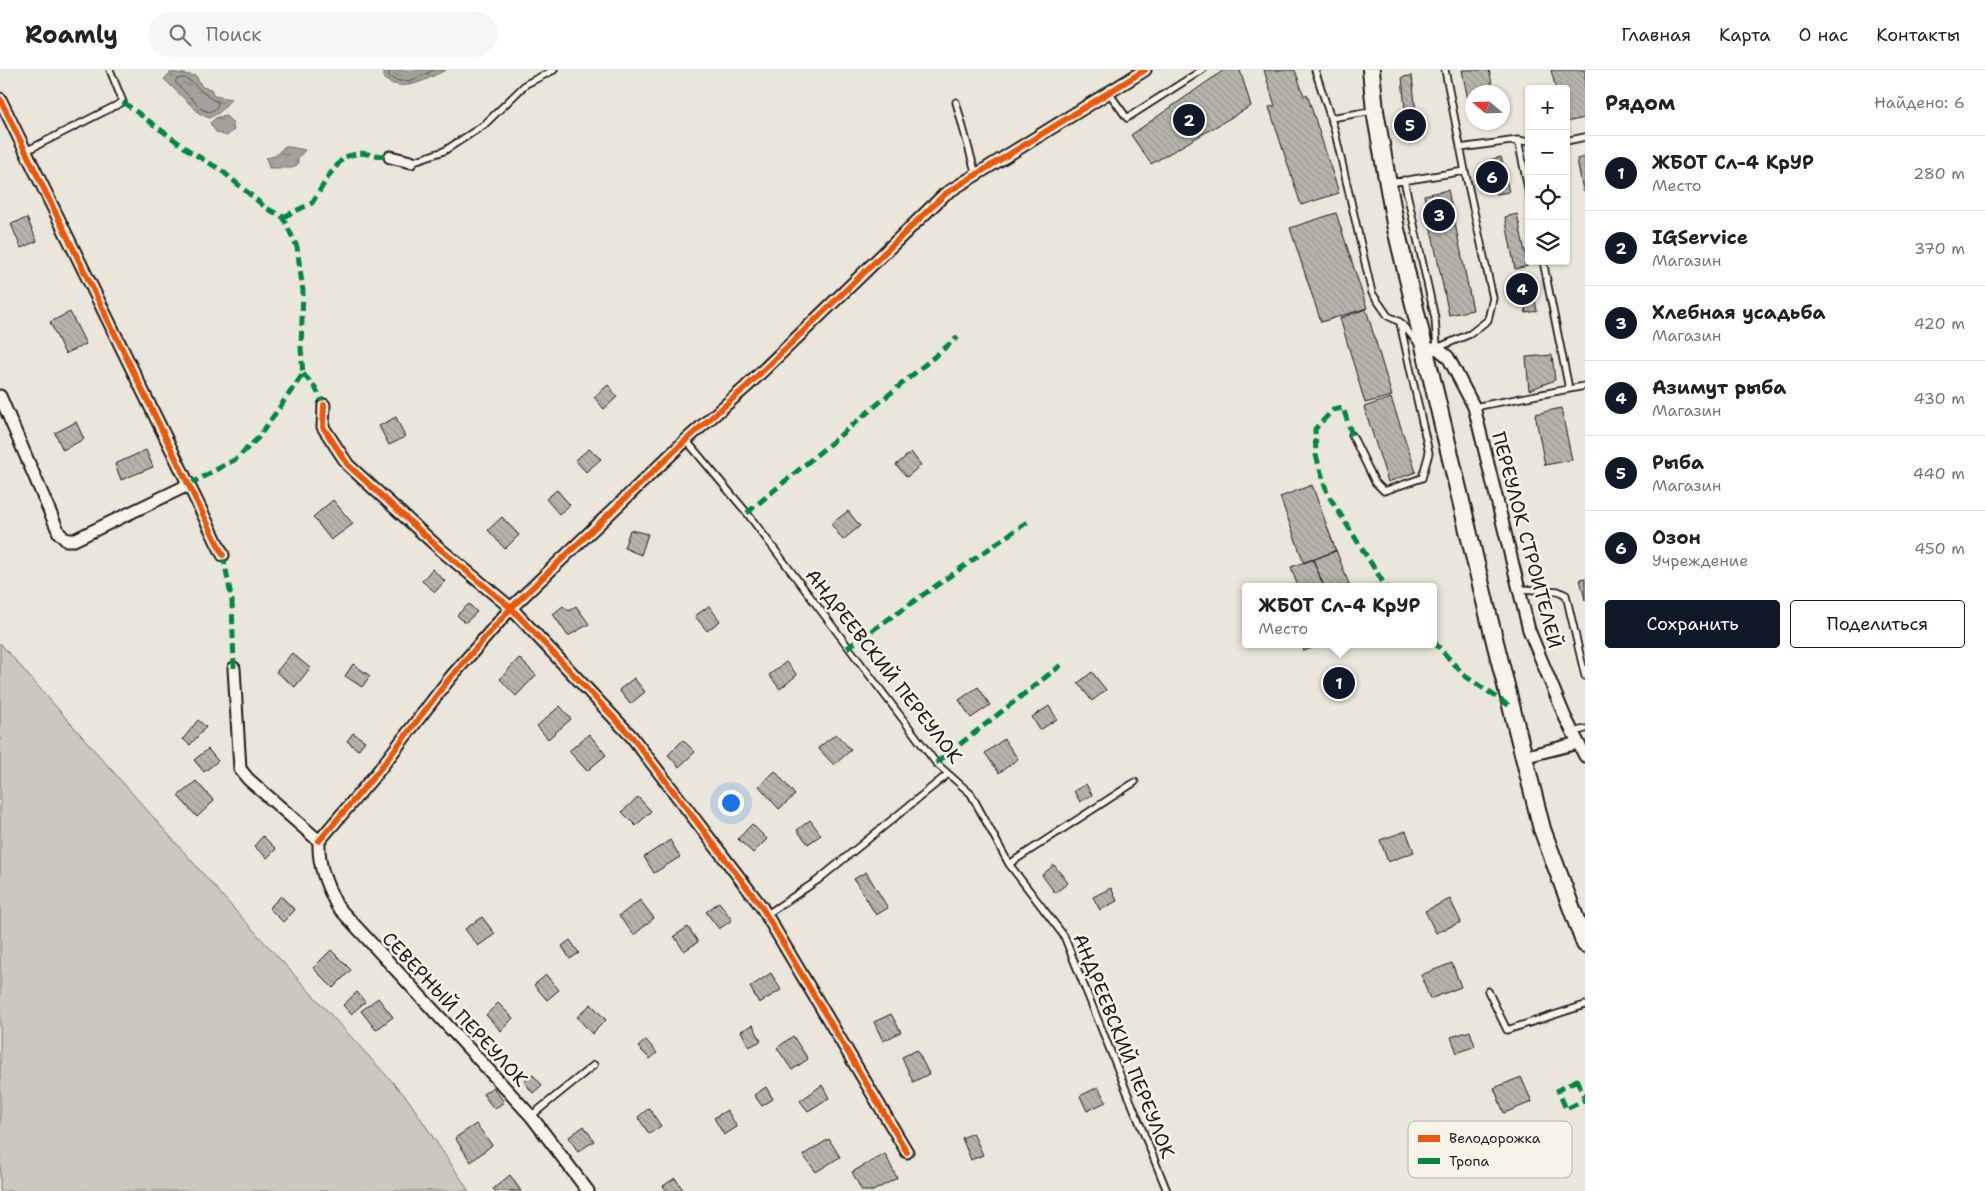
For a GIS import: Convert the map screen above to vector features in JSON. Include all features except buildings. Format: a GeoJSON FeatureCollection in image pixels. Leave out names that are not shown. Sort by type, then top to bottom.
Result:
{"type":"FeatureCollection","features":[{"type":"Feature","properties":{"kind":"main road"},"geometry":{"type":"LineString","coordinates":[[1371,70],[1375,111],[1396,182],[1396,228],[1431,349],[1523,756],[1542,828],[1585,944]]}},
{"type":"Feature","properties":{"kind":"street"},"geometry":{"type":"LineString","coordinates":[[234,668],[240,769],[248,779],[319,842],[376,774],[450,678],[511,608],[686,440],[746,387],[945,194],[1145,70]]}},
{"type":"Feature","properties":{"kind":"street"},"geometry":{"type":"LineString","coordinates":[[0,99],[24,152],[223,555]]}},
{"type":"Feature","properties":{"kind":"street"},"geometry":{"type":"LineString","coordinates":[[390,157],[411,162]]}},
{"type":"Feature","properties":{"kind":"street","name":"ПЕРЕУЛОК СТРОИТЕЛЕЙ"},"geometry":{"type":"LineString","coordinates":[[1431,349],[1448,357],[1474,407],[1529,630],[1585,756]]}},
{"type":"Feature","properties":{"kind":"street"},"geometry":{"type":"LineString","coordinates":[[0,396],[59,533],[66,540],[74,540],[188,485]]}},
{"type":"Feature","properties":{"kind":"street"},"geometry":{"type":"LineString","coordinates":[[324,405],[323,428],[348,465],[440,549],[511,608],[632,737],[766,914],[907,1152]]}},
{"type":"Feature","properties":{"kind":"street"},"geometry":{"type":"LineString","coordinates":[[1523,756],[1578,743]]}},
{"type":"Feature","properties":{"kind":"street","name":"СЕВЕРНЫЙ ПЕРЕУЛОК"},"geometry":{"type":"LineString","coordinates":[[319,842],[323,879],[336,906],[531,1116],[588,1191]]}},
{"type":"Feature","properties":{"kind":"lane"},"geometry":{"type":"LineString","coordinates":[[24,152],[123,102],[110,70]]}},
{"type":"Feature","properties":{"kind":"lane"},"geometry":{"type":"LineString","coordinates":[[411,162],[444,151],[484,125],[526,84],[554,70]]}},
{"type":"Feature","properties":{"kind":"lane"},"geometry":{"type":"LineString","coordinates":[[1109,93],[1127,118],[1202,70]]}},
{"type":"Feature","properties":{"kind":"lane"},"geometry":{"type":"LineString","coordinates":[[1315,70],[1330,118],[1372,293],[1388,316],[1400,322],[1431,349],[1470,334],[1488,320],[1493,298],[1444,70]]}},
{"type":"Feature","properties":{"kind":"lane"},"geometry":{"type":"LineString","coordinates":[[956,102],[976,175]]}},
{"type":"Feature","properties":{"kind":"lane"},"geometry":{"type":"LineString","coordinates":[[1330,118],[1375,111]]}},
{"type":"Feature","properties":{"kind":"lane"},"geometry":{"type":"LineString","coordinates":[[1570,140],[1585,137]]}},
{"type":"Feature","properties":{"kind":"lane"},"geometry":{"type":"LineString","coordinates":[[1460,148],[1518,140],[1525,141]]}},
{"type":"Feature","properties":{"kind":"lane"},"geometry":{"type":"LineString","coordinates":[[1518,140],[1525,175]]}},
{"type":"Feature","properties":{"kind":"lane"},"geometry":{"type":"LineString","coordinates":[[1396,182],[1465,171]]}},
{"type":"Feature","properties":{"kind":"lane"},"geometry":{"type":"LineString","coordinates":[[1544,265],[1569,389]]}},
{"type":"Feature","properties":{"kind":"lane"},"geometry":{"type":"LineString","coordinates":[[1352,435],[1375,482],[1384,491],[1422,478],[1430,453],[1400,322]]}},
{"type":"Feature","properties":{"kind":"lane"},"geometry":{"type":"LineString","coordinates":[[1474,407],[1585,386]]}},
{"type":"Feature","properties":{"kind":"lane","name":"АНДРЕЕВСКИЙ ПЕРЕУЛОК"},"geometry":{"type":"LineString","coordinates":[[686,440],[747,513],[847,648],[936,763],[970,794],[1009,864],[1064,936],[1167,1191]]}},
{"type":"Feature","properties":{"kind":"lane"},"geometry":{"type":"LineString","coordinates":[[1519,589],[1558,591],[1566,595],[1585,676]]}},
{"type":"Feature","properties":{"kind":"lane"},"geometry":{"type":"LineString","coordinates":[[1573,732],[1585,729]]}},
{"type":"Feature","properties":{"kind":"lane"},"geometry":{"type":"LineString","coordinates":[[766,914],[818,880],[948,774]]}},
{"type":"Feature","properties":{"kind":"lane"},"geometry":{"type":"LineString","coordinates":[[1009,864],[1135,782]]}},
{"type":"Feature","properties":{"kind":"lane"},"geometry":{"type":"LineString","coordinates":[[1488,991],[1507,1030],[1585,1006]]}},
{"type":"Feature","properties":{"kind":"lane"},"geometry":{"type":"LineString","coordinates":[[531,1116],[594,1064]]}},
{"type":"Feature","properties":{"kind":"shaded area"},"geometry":{"type":"Polygon","coordinates":[[[0,643],[234,909],[407,1098],[469,1191],[0,1191],[0,643]]]}},
{"type":"Feature","properties":{"kind":"water"},"geometry":{"type":"Polygon","coordinates":[[[384,70],[446,70],[423,81],[400,85],[384,79],[384,70]]]}},
{"type":"Feature","properties":{"kind":"water"},"geometry":{"type":"Polygon","coordinates":[[[171,72],[196,76],[202,87],[211,89],[214,96],[231,99],[220,112],[209,118],[200,114],[164,79],[171,72]]]}},
{"type":"Feature","properties":{"kind":"water"},"geometry":{"type":"Polygon","coordinates":[[[226,116],[232,122],[234,130],[227,136],[216,132],[210,123],[217,117],[226,116]]]}},
{"type":"Feature","properties":{"kind":"water"},"geometry":{"type":"Polygon","coordinates":[[[285,146],[305,150],[298,158],[298,164],[292,168],[269,168],[266,158],[275,156],[285,146]]]}},
{"type":"Feature","properties":{"kind":"marked path"},"geometry":{"type":"LineString","coordinates":[[123,102],[191,152],[221,170],[266,208],[283,217],[297,247],[303,291],[301,348],[303,374],[258,438],[236,459],[188,485]]}},
{"type":"Feature","properties":{"kind":"marked path"},"geometry":{"type":"LineString","coordinates":[[283,217],[312,203],[330,174],[344,157],[360,153],[390,157]]}},
{"type":"Feature","properties":{"kind":"marked path"},"geometry":{"type":"LineString","coordinates":[[747,513],[958,337]]}},
{"type":"Feature","properties":{"kind":"marked path"},"geometry":{"type":"LineString","coordinates":[[303,374],[315,387],[324,405]]}},
{"type":"Feature","properties":{"kind":"marked path"},"geometry":{"type":"LineString","coordinates":[[1352,435],[1343,408],[1333,410],[1315,429],[1316,455],[1327,493],[1383,583]]}},
{"type":"Feature","properties":{"kind":"marked path"},"geometry":{"type":"LineString","coordinates":[[847,648],[1030,520]]}},
{"type":"Feature","properties":{"kind":"marked path"},"geometry":{"type":"LineString","coordinates":[[223,555],[232,601],[234,668]]}},
{"type":"Feature","properties":{"kind":"marked path"},"geometry":{"type":"LineString","coordinates":[[1437,645],[1465,676],[1511,707]]}},
{"type":"Feature","properties":{"kind":"marked path"},"geometry":{"type":"LineString","coordinates":[[936,763],[1061,665]]}},
{"type":"Feature","properties":{"kind":"marked path"},"geometry":{"type":"LineString","coordinates":[[1577,1080],[1585,1100],[1566,1109],[1558,1090],[1577,1080]]}},
{"type":"Feature","properties":{"kind":"cycle path"},"geometry":{"type":"LineString","coordinates":[[319,841],[376,774],[450,678],[511,608],[686,440],[746,387],[945,194],[1145,70]]}},
{"type":"Feature","properties":{"kind":"cycle path"},"geometry":{"type":"LineString","coordinates":[[0,99],[223,555]]}},
{"type":"Feature","properties":{"kind":"cycle path"},"geometry":{"type":"LineString","coordinates":[[324,405],[323,427],[348,465],[440,549],[511,608],[632,737],[761,906],[907,1152]]}},
{"type":"Feature","properties":{"kind":"place","name":"IGService"},"geometry":{"type":"Point","coordinates":[1189,120]}},
{"type":"Feature","properties":{"kind":"place","name":"Рыба"},"geometry":{"type":"Point","coordinates":[1410,125]}},
{"type":"Feature","properties":{"kind":"place","name":"Озон"},"geometry":{"type":"Point","coordinates":[1492,177]}},
{"type":"Feature","properties":{"kind":"place","name":"Хлебная усадьба"},"geometry":{"type":"Point","coordinates":[1439,215]}},
{"type":"Feature","properties":{"kind":"place","name":"Азимут рыба"},"geometry":{"type":"Point","coordinates":[1522,289]}},
{"type":"Feature","properties":{"kind":"place","name":"ЖБОТ Сл-4 КрУР"},"geometry":{"type":"Point","coordinates":[1339,683]}}]}
